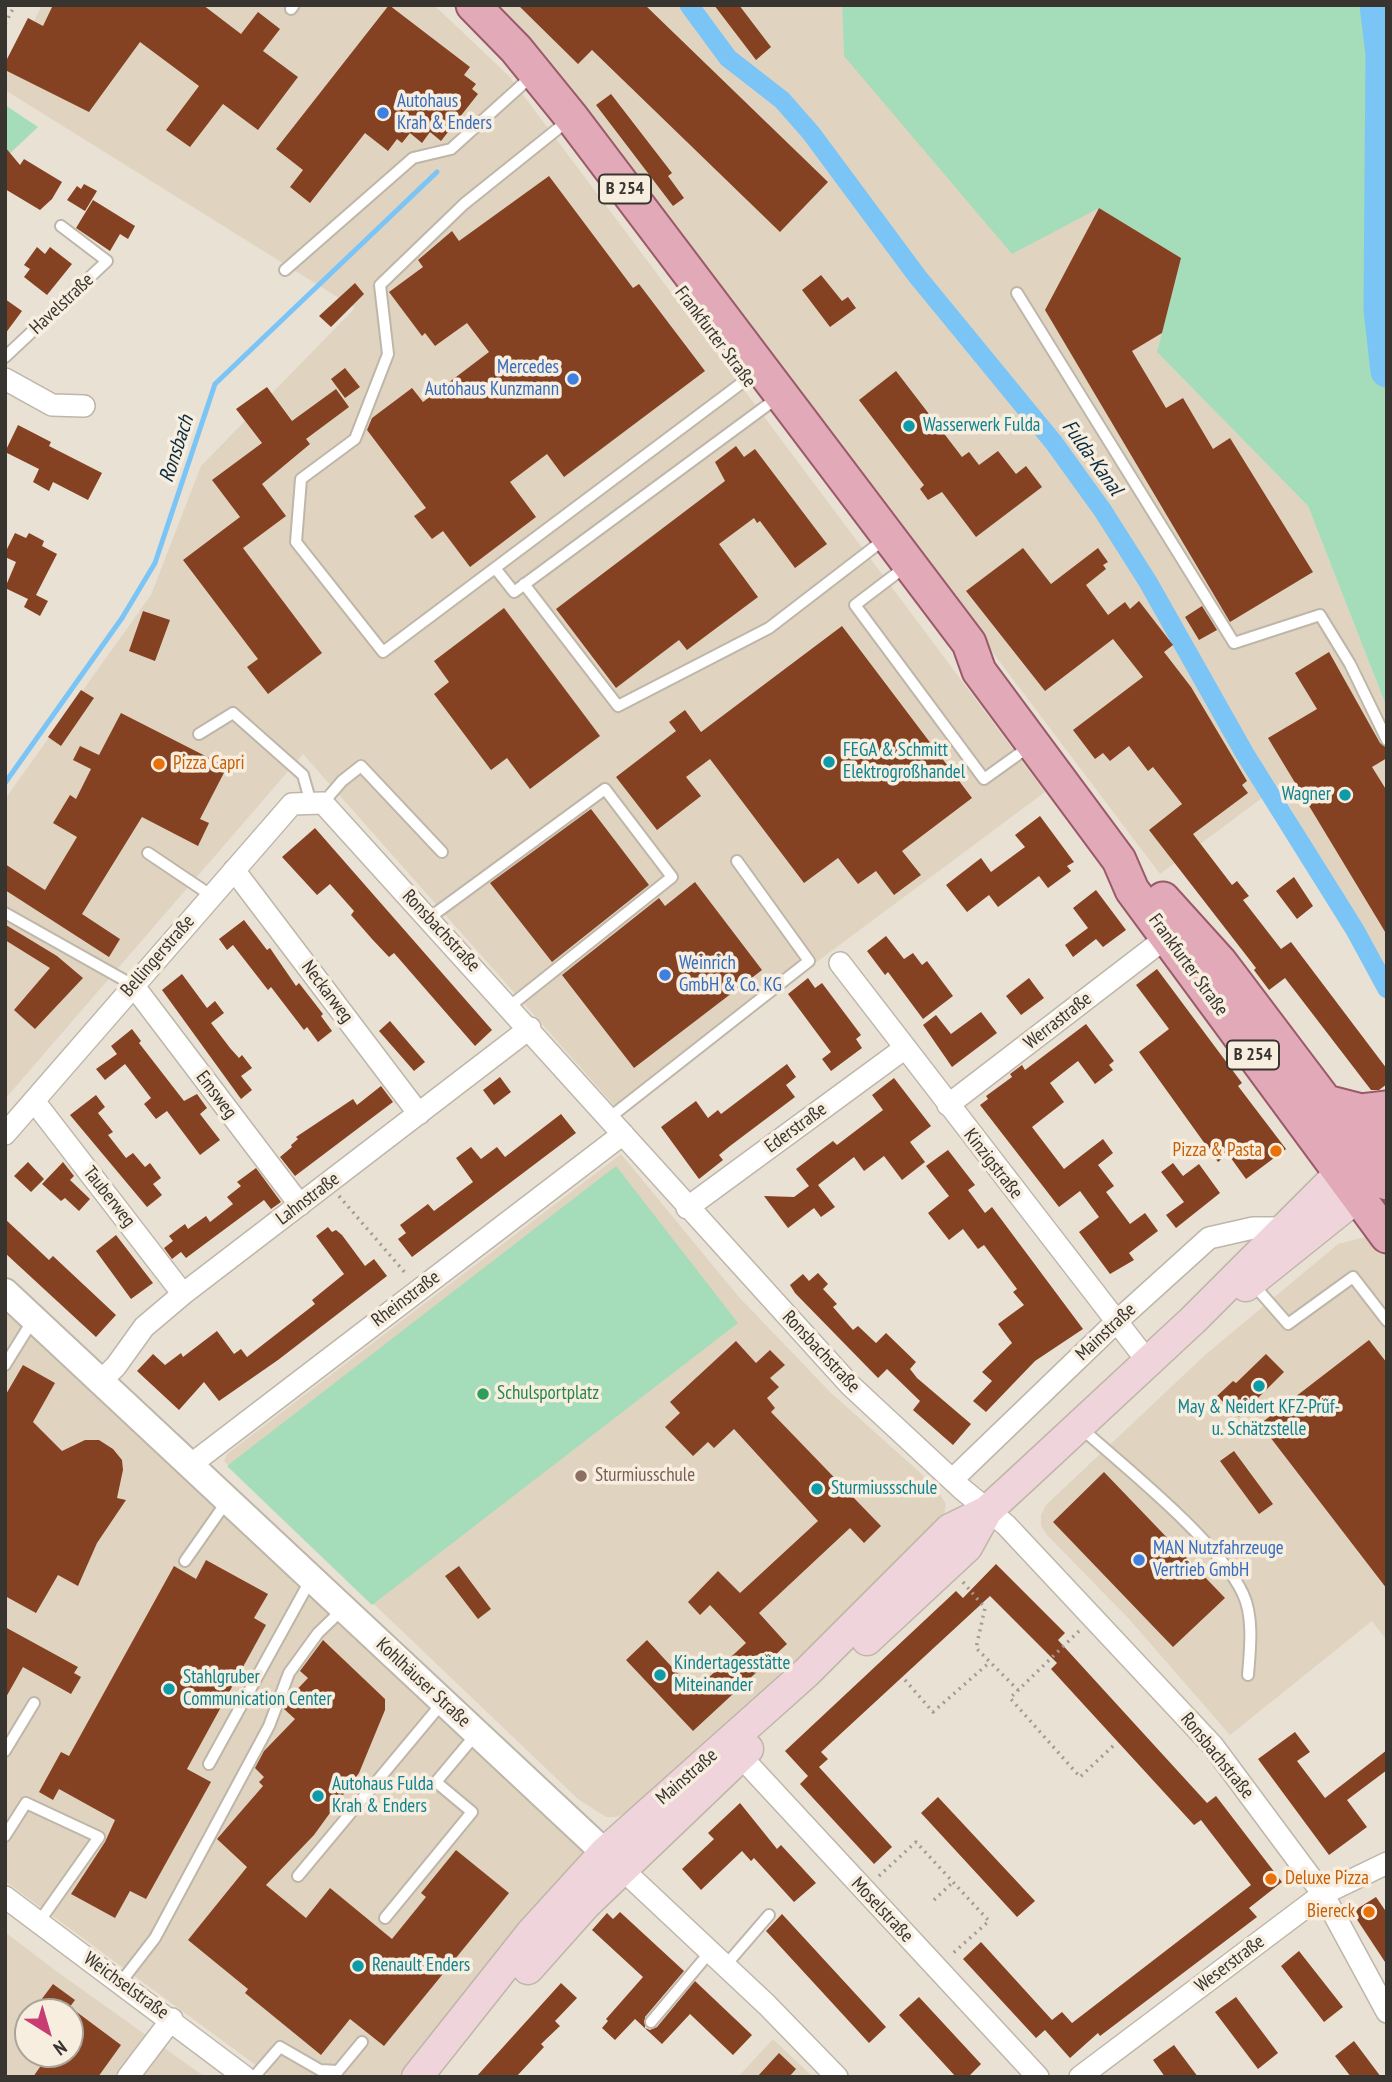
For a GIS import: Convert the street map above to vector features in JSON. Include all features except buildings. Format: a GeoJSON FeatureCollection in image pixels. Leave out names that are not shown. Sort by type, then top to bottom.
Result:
{"type":"FeatureCollection","features":[{"type":"Feature","properties":{"kind":"main road","name":"Frankfurter Straße"},"geometry":{"type":"LineString","coordinates":[[447,5],[529,78]]}},
{"type":"Feature","properties":{"kind":"main road","name":"Frankfurter Straße"},"geometry":{"type":"LineString","coordinates":[[473,5],[881,542],[969,643],[979,671],[1119,860],[1132,890],[1167,937],[1371,1169]]}},
{"type":"Feature","properties":{"kind":"main road","name":"Frankfurter Straße"},"geometry":{"type":"LineString","coordinates":[[1119,860],[1147,880],[1220,962],[1326,1102],[1371,1169],[1387,1236]]}},
{"type":"Feature","properties":{"kind":"main road"},"geometry":{"type":"LineString","coordinates":[[1326,1102],[1361,1111],[1387,1108]]}},
{"type":"Feature","properties":{"kind":"main road","name":"Mainstraße"},"geometry":{"type":"LineString","coordinates":[[417,2077],[532,1932],[734,1749],[950,1529],[987,1511],[1193,1320],[1281,1228],[1371,1169]]}},
{"type":"Feature","properties":{"kind":"main road","name":"Mainstraße"},"geometry":{"type":"LineString","coordinates":[[1193,1320],[1252,1283],[1371,1169]]}},
{"type":"Feature","properties":{"kind":"main road","name":"Mainstraße"},"geometry":{"type":"LineString","coordinates":[[441,2077],[613,1861]]}},
{"type":"Feature","properties":{"kind":"street"},"geometry":{"type":"LineString","coordinates":[[5,379],[52,405],[84,406]]}},
{"type":"Feature","properties":{"kind":"street","name":"Bellingerstraße"},"geometry":{"type":"LineString","coordinates":[[6,1132],[292,804],[317,803]]}},
{"type":"Feature","properties":{"kind":"street","name":"Ronsbachstraße"},"geometry":{"type":"LineString","coordinates":[[317,803],[510,1006],[687,1208],[850,1385],[1042,1563],[1213,1746],[1323,1894],[1387,2012]]}},
{"type":"Feature","properties":{"kind":"street","name":"Neckarweg"},"geometry":{"type":"LineString","coordinates":[[234,870],[419,1114]]}},
{"type":"Feature","properties":{"kind":"street","name":"Werrastraße"},"geometry":{"type":"LineString","coordinates":[[948,1105],[1167,937]]}},
{"type":"Feature","properties":{"kind":"street","name":"Kinzigstraße"},"geometry":{"type":"LineString","coordinates":[[840,963],[1115,1323],[1148,1362]]}},
{"type":"Feature","properties":{"kind":"street","name":"Emsweg"},"geometry":{"type":"LineString","coordinates":[[133,985],[300,1205]]}},
{"type":"Feature","properties":{"kind":"street","name":"Lahnstraße"},"geometry":{"type":"LineString","coordinates":[[99,1383],[116,1366],[144,1326],[530,1028]]}},
{"type":"Feature","properties":{"kind":"street","name":"Ederstraße"},"geometry":{"type":"LineString","coordinates":[[687,1208],[905,1048]]}},
{"type":"Feature","properties":{"kind":"street","name":"Tauberweg"},"geometry":{"type":"LineString","coordinates":[[34,1101],[183,1294]]}},
{"type":"Feature","properties":{"kind":"street","name":"Rheinstraße"},"geometry":{"type":"LineString","coordinates":[[189,1466],[616,1126]]}},
{"type":"Feature","properties":{"kind":"street","name":"Mainstraße"},"geometry":{"type":"LineString","coordinates":[[953,1479],[1086,1350],[1209,1238],[1253,1228],[1281,1228]]}},
{"type":"Feature","properties":{"kind":"street","name":"Kohlhäuser Straße"},"geometry":{"type":"LineString","coordinates":[[5,1292],[99,1383],[711,1953],[837,2077]]}},
{"type":"Feature","properties":{"kind":"street","name":"Moselstraße"},"geometry":{"type":"LineString","coordinates":[[734,1749],[1038,2077]]}},
{"type":"Feature","properties":{"kind":"street","name":"Weserstraße"},"geometry":{"type":"LineString","coordinates":[[1080,2077],[1323,1894],[1387,1863]]}},
{"type":"Feature","properties":{"kind":"street","name":"Weichselstraße"},"geometry":{"type":"LineString","coordinates":[[5,1897],[172,2019],[244,2076]]}},
{"type":"Feature","properties":{"kind":"street"},"geometry":{"type":"LineString","coordinates":[[128,2077],[172,2019]]}},
{"type":"Feature","properties":{"kind":"lane"},"geometry":{"type":"LineString","coordinates":[[285,270],[413,158],[451,149],[529,78]]}},
{"type":"Feature","properties":{"kind":"lane"},"geometry":{"type":"LineString","coordinates":[[565,124],[464,204],[380,285],[388,354],[355,439],[301,479],[296,542],[383,652],[754,374]]}},
{"type":"Feature","properties":{"kind":"lane","name":"Havelstraße"},"geometry":{"type":"LineString","coordinates":[[5,357],[107,261],[61,226]]}},
{"type":"Feature","properties":{"kind":"lane"},"geometry":{"type":"LineString","coordinates":[[1017,293],[1234,643],[1320,615],[1350,664],[1387,740]]}},
{"type":"Feature","properties":{"kind":"lane"},"geometry":{"type":"LineString","coordinates":[[495,568],[514,592],[774,400]]}},
{"type":"Feature","properties":{"kind":"lane"},"geometry":{"type":"LineString","coordinates":[[524,584],[618,706],[769,628],[881,542]]}},
{"type":"Feature","properties":{"kind":"lane"},"geometry":{"type":"LineString","coordinates":[[902,569],[855,606],[984,779],[1032,744]]}},
{"type":"Feature","properties":{"kind":"lane"},"geometry":{"type":"LineString","coordinates":[[199,734],[233,713],[303,775],[317,803],[361,766],[442,852]]}},
{"type":"Feature","properties":{"kind":"lane"},"geometry":{"type":"LineString","coordinates":[[429,918],[605,789],[673,877],[510,1006]]}},
{"type":"Feature","properties":{"kind":"lane"},"geometry":{"type":"LineString","coordinates":[[148,853],[212,896]]}},
{"type":"Feature","properties":{"kind":"lane"},"geometry":{"type":"LineString","coordinates":[[616,1126],[809,961],[737,861]]}},
{"type":"Feature","properties":{"kind":"lane"},"geometry":{"type":"LineString","coordinates":[[5,913],[133,985]]}},
{"type":"Feature","properties":{"kind":"lane"},"geometry":{"type":"LineString","coordinates":[[1252,1283],[1289,1324],[1353,1277],[1387,1321]]}},
{"type":"Feature","properties":{"kind":"lane"},"geometry":{"type":"LineString","coordinates":[[5,1365],[33,1319]]}},
{"type":"Feature","properties":{"kind":"lane"},"geometry":{"type":"LineString","coordinates":[[1079,1426],[1153,1492],[1228,1568],[1244,1596],[1250,1636],[1248,1675]]}},
{"type":"Feature","properties":{"kind":"lane"},"geometry":{"type":"LineString","coordinates":[[185,1561],[227,1501]]}},
{"type":"Feature","properties":{"kind":"lane"},"geometry":{"type":"LineString","coordinates":[[209,1764],[311,1579]]}},
{"type":"Feature","properties":{"kind":"lane"},"geometry":{"type":"LineString","coordinates":[[121,1982],[155,1938],[268,1726],[289,1673],[318,1633],[343,1609]]}},
{"type":"Feature","properties":{"kind":"lane"},"geometry":{"type":"LineString","coordinates":[[298,1876],[443,1702]]}},
{"type":"Feature","properties":{"kind":"lane"},"geometry":{"type":"LineString","coordinates":[[5,1751],[34,1703]]}},
{"type":"Feature","properties":{"kind":"lane"},"geometry":{"type":"LineString","coordinates":[[385,1917],[472,1812],[436,1782],[477,1733]]}},
{"type":"Feature","properties":{"kind":"lane"},"geometry":{"type":"LineString","coordinates":[[5,1836],[26,1803],[99,1837],[39,1922]]}},
{"type":"Feature","properties":{"kind":"lane"},"geometry":{"type":"LineString","coordinates":[[651,2022],[711,1953],[769,1915]]}},
{"type":"Feature","properties":{"kind":"lane"},"geometry":{"type":"LineString","coordinates":[[244,2076],[280,2047],[320,2070],[338,2071],[362,2042]]}},
{"type":"Feature","properties":{"kind":"path"},"geometry":{"type":"LineString","coordinates":[[5,24],[15,5]]}},
{"type":"Feature","properties":{"kind":"path"},"geometry":{"type":"LineString","coordinates":[[328,1183],[412,1282]]}},
{"type":"Feature","properties":{"kind":"path"},"geometry":{"type":"LineString","coordinates":[[962,1580],[985,1608],[976,1648],[1018,1690]]}},
{"type":"Feature","properties":{"kind":"path"},"geometry":{"type":"LineString","coordinates":[[1081,1629],[1010,1698],[1080,1777],[1113,1746]]}},
{"type":"Feature","properties":{"kind":"path"},"geometry":{"type":"LineString","coordinates":[[905,1680],[933,1712],[990,1662]]}},
{"type":"Feature","properties":{"kind":"path"},"geometry":{"type":"LineString","coordinates":[[869,1885],[916,1842],[989,1921],[942,1963]]}},
{"type":"Feature","properties":{"kind":"path"},"geometry":{"type":"LineString","coordinates":[[934,1900],[953,1882]]}},
{"type":"Feature","properties":{"kind":"shaded area"},"geometry":{"type":"Polygon","coordinates":[[[42,5],[434,5],[509,76],[1045,792],[618,1110],[303,754],[5,1099],[5,799],[151,595],[201,466],[355,308],[5,90],[5,78],[42,5]]]}},
{"type":"Feature","properties":{"kind":"shaded area"},"geometry":{"type":"Polygon","coordinates":[[[488,5],[842,5],[844,56],[1181,258],[1157,352],[1308,506],[1387,708],[1387,974],[1278,786],[1160,874],[589,118],[488,5]]]}},
{"type":"Feature","properties":{"kind":"shaded area","name":"Sturmiusschule"},"geometry":{"type":"Polygon","coordinates":[[[621,1154],[738,1296],[830,1392],[935,1486],[946,1504],[944,1516],[754,1705],[692,1754],[629,1812],[616,1817],[606,1817],[578,1799],[224,1461],[227,1454],[621,1154]]]}},
{"type":"Feature","properties":{"kind":"shaded area"},"geometry":{"type":"Polygon","coordinates":[[[1365,1237],[1387,1253],[1387,1641],[1372,1621],[1230,1735],[1129,1619],[1047,1535],[1041,1526],[1041,1515],[1046,1505],[1205,1355],[1338,1244],[1365,1237]]]}},
{"type":"Feature","properties":{"kind":"shaded area"},"geometry":{"type":"Polygon","coordinates":[[[5,1304],[589,1855],[412,2077],[272,2077],[5,1881],[5,1304]]]}},
{"type":"Feature","properties":{"kind":"shaded area"},"geometry":{"type":"Polygon","coordinates":[[[5,1932],[56,1971],[205,2077],[5,2077],[5,1932]]]}},
{"type":"Feature","properties":{"kind":"shaded area"},"geometry":{"type":"Polygon","coordinates":[[[773,2039],[813,2077],[738,2077],[773,2039]]]}},
{"type":"Feature","properties":{"kind":"green space"},"geometry":{"type":"Polygon","coordinates":[[[842,5],[1387,5],[1387,708],[1308,506],[1157,352],[1181,258],[1099,208],[1012,254],[844,56],[842,5]]]}},
{"type":"Feature","properties":{"kind":"green space"},"geometry":{"type":"Polygon","coordinates":[[[5,105],[38,127],[5,158],[5,105]]]}},
{"type":"Feature","properties":{"kind":"green space","name":"Schulsportplatz"},"geometry":{"type":"Polygon","coordinates":[[[616,1166],[738,1323],[372,1605],[227,1466],[616,1166]]]}},
{"type":"Feature","properties":{"kind":"waterway","name":"Fulda-Kanal"},"geometry":{"type":"LineString","coordinates":[[689,5],[728,58],[782,100],[811,133],[917,276],[1054,443],[1103,511],[1148,582],[1245,754],[1355,930],[1387,989]]}},
{"type":"Feature","properties":{"kind":"waterway"},"geometry":{"type":"LineString","coordinates":[[1376,5],[1382,54],[1380,309],[1387,371]]}},
{"type":"Feature","properties":{"kind":"waterway","name":"Ronsbach"},"geometry":{"type":"LineString","coordinates":[[5,783],[122,618],[155,563],[215,384],[437,172]]}},
{"type":"Feature","properties":{"kind":"place","name":"Autohaus Krah & Enders"},"geometry":{"type":"Point","coordinates":[383,113]}},
{"type":"Feature","properties":{"kind":"place","name":"Mercedes Autohaus Kunzmann"},"geometry":{"type":"Point","coordinates":[573,379]}},
{"type":"Feature","properties":{"kind":"place","name":"Wasserwerk Fulda"},"geometry":{"type":"Point","coordinates":[909,426]}},
{"type":"Feature","properties":{"kind":"place","name":"FEGA & Schmitt Elektrogroßhandel"},"geometry":{"type":"Point","coordinates":[829,762]}},
{"type":"Feature","properties":{"kind":"place","name":"Pizza Capri"},"geometry":{"type":"Point","coordinates":[159,764]}},
{"type":"Feature","properties":{"kind":"place","name":"Wagner"},"geometry":{"type":"Point","coordinates":[1345,795]}},
{"type":"Feature","properties":{"kind":"place","name":"Weinrich GmbH & Co. KG"},"geometry":{"type":"Point","coordinates":[665,975]}},
{"type":"Feature","properties":{"kind":"place","name":"Pizza & Pasta"},"geometry":{"type":"Point","coordinates":[1276,1151]}},
{"type":"Feature","properties":{"kind":"place","name":"May & Neidert KFZ-Prüf- u. Schätzstelle"},"geometry":{"type":"Point","coordinates":[1259,1386]}},
{"type":"Feature","properties":{"kind":"place","name":"Schulsportplatz"},"geometry":{"type":"Point","coordinates":[483,1394]}},
{"type":"Feature","properties":{"kind":"place","name":"Sturmiusschule"},"geometry":{"type":"Point","coordinates":[581,1476]}},
{"type":"Feature","properties":{"kind":"place","name":"Sturmiussschule"},"geometry":{"type":"Point","coordinates":[817,1489]}},
{"type":"Feature","properties":{"kind":"place","name":"MAN Nutzfahrzeuge Vertrieb GmbH"},"geometry":{"type":"Point","coordinates":[1139,1560]}},
{"type":"Feature","properties":{"kind":"place","name":"Kindertagesstätte Miteinander"},"geometry":{"type":"Point","coordinates":[660,1675]}},
{"type":"Feature","properties":{"kind":"place","name":"Stahlgruber Communication Center"},"geometry":{"type":"Point","coordinates":[169,1689]}},
{"type":"Feature","properties":{"kind":"place","name":"Autohaus Fulda Krah & Enders"},"geometry":{"type":"Point","coordinates":[318,1796]}},
{"type":"Feature","properties":{"kind":"place","name":"Deluxe Pizza"},"geometry":{"type":"Point","coordinates":[1271,1879]}},
{"type":"Feature","properties":{"kind":"place","name":"Biereck"},"geometry":{"type":"Point","coordinates":[1369,1912]}},
{"type":"Feature","properties":{"kind":"place","name":"Renault Enders"},"geometry":{"type":"Point","coordinates":[358,1966]}}]}
